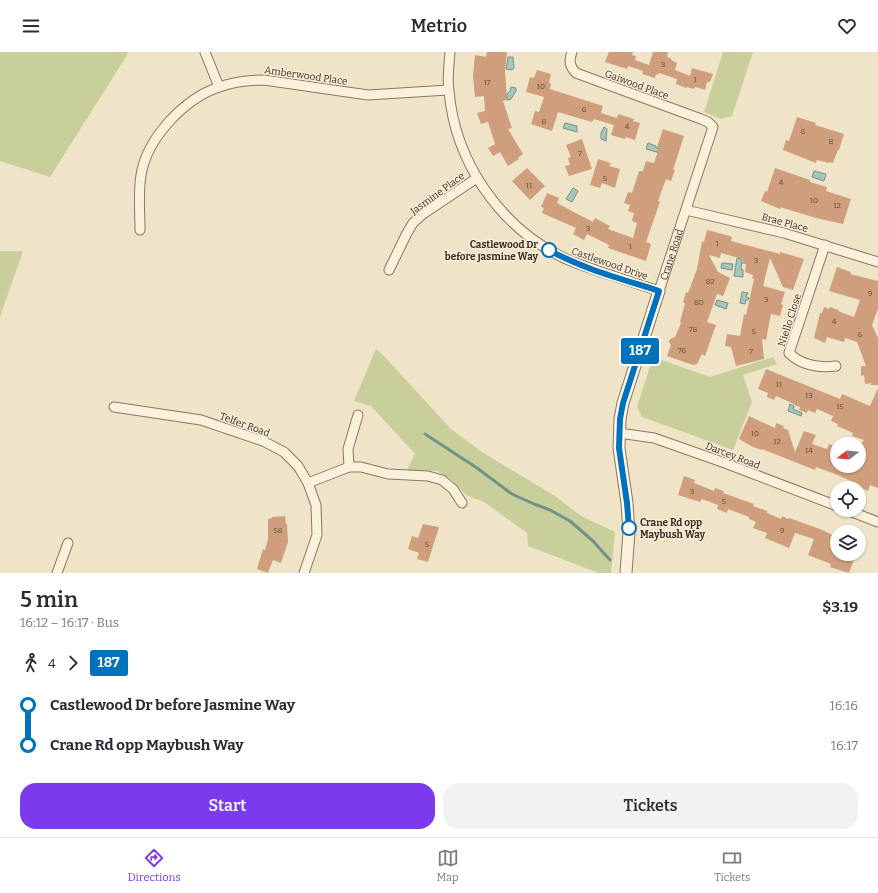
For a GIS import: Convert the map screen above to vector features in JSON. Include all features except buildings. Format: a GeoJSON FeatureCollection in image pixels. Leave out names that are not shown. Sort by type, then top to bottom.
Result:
{"type":"FeatureCollection","features":[{"type":"Feature","properties":{"kind":"street"},"geometry":{"type":"LineString","coordinates":[[206,52],[219,87]]}},
{"type":"Feature","properties":{"kind":"street","name":"Castlewood Drive"},"geometry":{"type":"LineString","coordinates":[[450,52],[448,90],[458,138],[467,160],[477,178],[504,214],[540,245],[562,257],[581,265],[659,291]]}},
{"type":"Feature","properties":{"kind":"street","name":"Gaiwood Place"},"geometry":{"type":"LineString","coordinates":[[572,52],[569,61],[570,66],[576,73],[701,119],[708,122],[712,126]]}},
{"type":"Feature","properties":{"kind":"street","name":"Amberwood Place"},"geometry":{"type":"LineString","coordinates":[[140,230],[139,194],[141,174],[146,158],[154,141],[166,125],[178,113],[193,101],[219,87],[252,80],[264,80],[368,95],[448,90]]}},
{"type":"Feature","properties":{"kind":"street","name":"Crane Road"},"geometry":{"type":"LineString","coordinates":[[626,573],[629,532],[627,503],[619,448],[620,419],[623,403],[712,134],[712,126]]}},
{"type":"Feature","properties":{"kind":"street","name":"Jasmine Place"},"geometry":{"type":"LineString","coordinates":[[389,270],[413,223],[423,214],[477,178]]}},
{"type":"Feature","properties":{"kind":"street","name":"Brae Place"},"geometry":{"type":"LineString","coordinates":[[686,210],[784,233],[878,262]]}},
{"type":"Feature","properties":{"kind":"street","name":"Niello Close"},"geometry":{"type":"LineString","coordinates":[[825,245],[789,353],[803,363],[823,368],[836,366]]}},
{"type":"Feature","properties":{"kind":"street","name":"Telfer Road"},"geometry":{"type":"LineString","coordinates":[[114,407],[201,420],[263,441],[284,452],[298,466],[308,483],[316,505],[317,535],[304,573]]}},
{"type":"Feature","properties":{"kind":"street"},"geometry":{"type":"LineString","coordinates":[[349,467],[348,449],[358,415]]}},
{"type":"Feature","properties":{"kind":"street","name":"Darcey Road"},"geometry":{"type":"LineString","coordinates":[[619,433],[654,438],[725,463],[830,503]]}},
{"type":"Feature","properties":{"kind":"street"},"geometry":{"type":"LineString","coordinates":[[308,483],[349,467],[361,467],[388,474],[428,476],[442,480],[453,488],[462,503]]}},
{"type":"Feature","properties":{"kind":"street"},"geometry":{"type":"LineString","coordinates":[[865,517],[878,522]]}},
{"type":"Feature","properties":{"kind":"street"},"geometry":{"type":"LineString","coordinates":[[57,573],[68,543]]}},
{"type":"Feature","properties":{"kind":"green space"},"geometry":{"type":"Polygon","coordinates":[[[0,52],[129,52],[50,177],[0,161],[0,52]]]}},
{"type":"Feature","properties":{"kind":"green space"},"geometry":{"type":"Polygon","coordinates":[[[723,52],[753,52],[732,116],[721,119],[704,112],[723,52]]]}},
{"type":"Feature","properties":{"kind":"green space"},"geometry":{"type":"Polygon","coordinates":[[[0,251],[23,251],[0,317],[0,251]]]}},
{"type":"Feature","properties":{"kind":"green space"},"geometry":{"type":"Polygon","coordinates":[[[376,349],[451,429],[482,452],[555,496],[581,516],[615,532],[611,573],[599,573],[528,546],[527,533],[484,502],[466,495],[451,479],[437,471],[407,470],[415,454],[371,406],[354,401],[376,349]]]}},
{"type":"Feature","properties":{"kind":"green space"},"geometry":{"type":"Polygon","coordinates":[[[653,357],[710,377],[773,357],[777,364],[743,375],[752,402],[733,450],[642,417],[637,407],[653,357]]]}},
{"type":"Feature","properties":{"kind":"water"},"geometry":{"type":"Polygon","coordinates":[[[508,57],[513,57],[514,68],[512,70],[506,69],[508,57]]]}},
{"type":"Feature","properties":{"kind":"water"},"geometry":{"type":"Polygon","coordinates":[[[511,87],[516,88],[516,91],[511,99],[507,100],[507,94],[511,87]]]}},
{"type":"Feature","properties":{"kind":"water"},"geometry":{"type":"Polygon","coordinates":[[[565,123],[577,126],[577,132],[563,128],[565,123]]]}},
{"type":"Feature","properties":{"kind":"water"},"geometry":{"type":"Polygon","coordinates":[[[604,127],[607,129],[606,141],[601,139],[601,133],[604,127]]]}},
{"type":"Feature","properties":{"kind":"water"},"geometry":{"type":"Polygon","coordinates":[[[648,143],[661,149],[660,153],[646,149],[648,143]]]}},
{"type":"Feature","properties":{"kind":"water"},"geometry":{"type":"Polygon","coordinates":[[[814,171],[826,174],[824,181],[812,177],[814,171]]]}},
{"type":"Feature","properties":{"kind":"water"},"geometry":{"type":"Polygon","coordinates":[[[573,188],[578,191],[572,202],[566,199],[573,188]]]}},
{"type":"Feature","properties":{"kind":"water"},"geometry":{"type":"Polygon","coordinates":[[[737,258],[742,259],[741,269],[743,270],[743,277],[734,276],[737,258]]]}},
{"type":"Feature","properties":{"kind":"water"},"geometry":{"type":"Polygon","coordinates":[[[722,263],[733,264],[732,270],[721,268],[722,263]]]}},
{"type":"Feature","properties":{"kind":"water"},"geometry":{"type":"Polygon","coordinates":[[[742,292],[748,293],[746,297],[749,298],[746,300],[745,304],[740,303],[742,292]]]}},
{"type":"Feature","properties":{"kind":"water"},"geometry":{"type":"Polygon","coordinates":[[[717,300],[728,303],[726,309],[715,305],[717,300]]]}},
{"type":"Feature","properties":{"kind":"water"},"geometry":{"type":"Polygon","coordinates":[[[790,404],[794,406],[793,409],[802,413],[801,416],[788,411],[790,404]]]}},
{"type":"Feature","properties":{"kind":"waterway"},"geometry":{"type":"LineString","coordinates":[[425,434],[477,468],[512,494],[550,510],[570,521],[593,541],[610,560]]}},
{"type":"Feature","properties":{"kind":"bus line","name":"187"},"geometry":{"type":"LineString","coordinates":[[549,250],[581,265],[659,291],[623,403],[620,419],[619,448],[629,528]]}},
{"type":"Feature","properties":{"kind":"place","name":"Castlewood Dr before Jasmine Way"},"geometry":{"type":"Point","coordinates":[549,250]}},
{"type":"Feature","properties":{"kind":"place","name":"Crane Rd opp Maybush Way"},"geometry":{"type":"Point","coordinates":[629,528]}}]}
